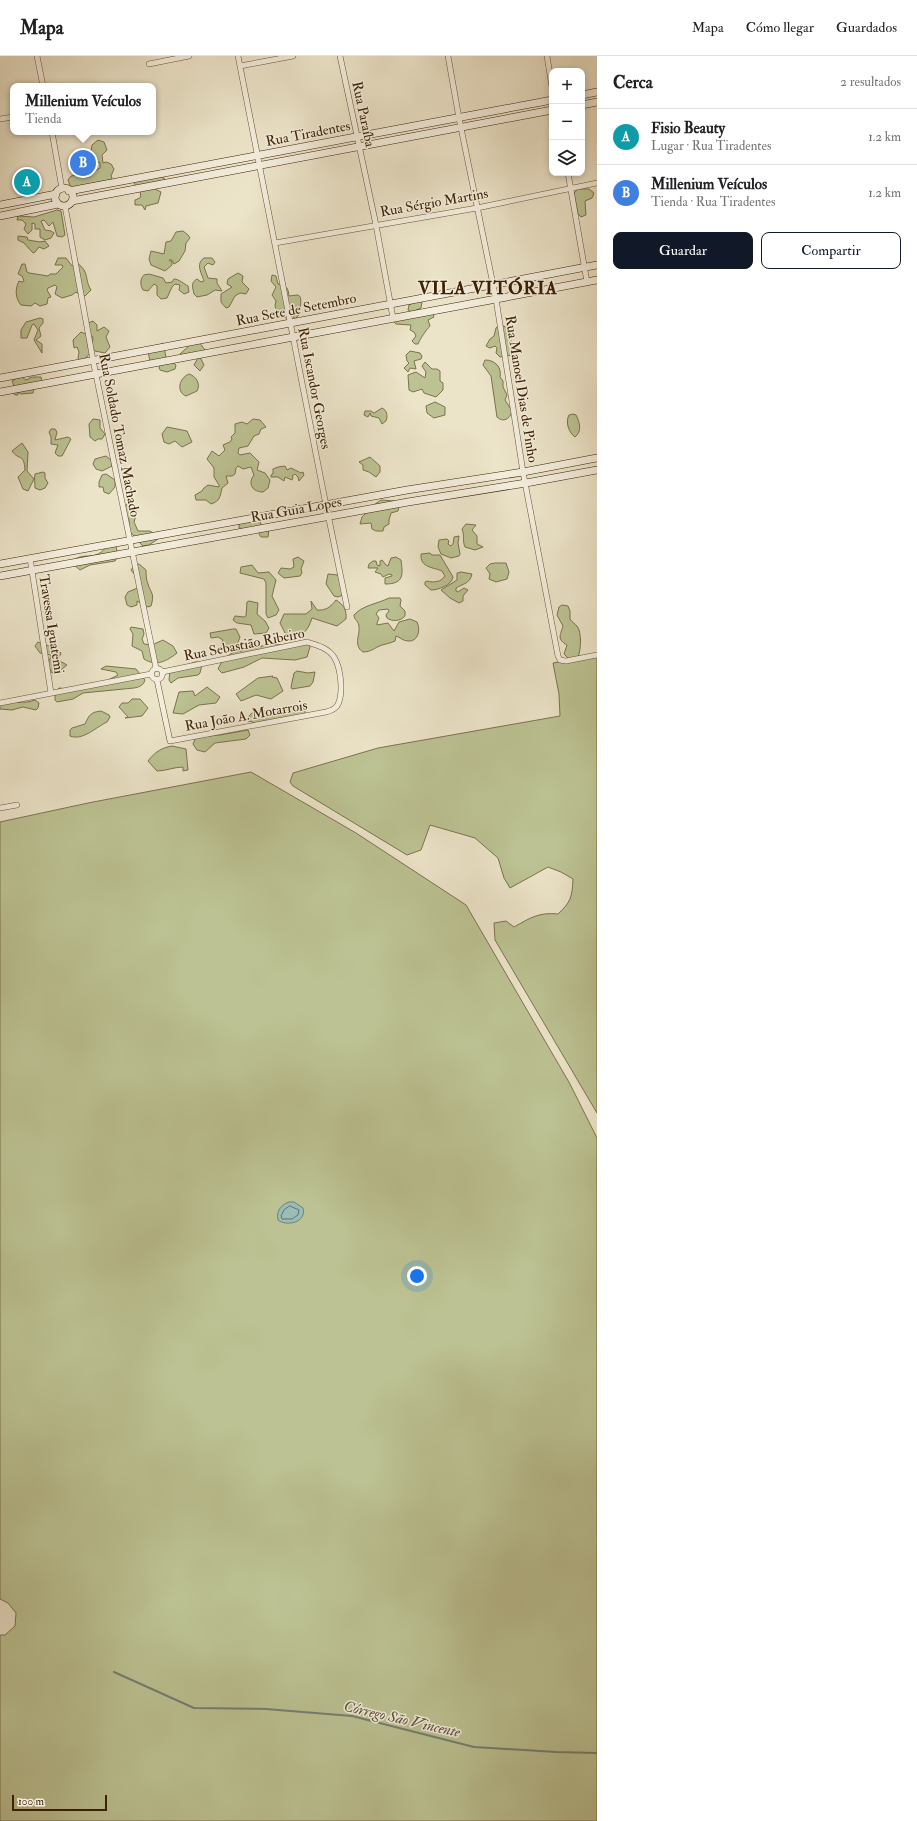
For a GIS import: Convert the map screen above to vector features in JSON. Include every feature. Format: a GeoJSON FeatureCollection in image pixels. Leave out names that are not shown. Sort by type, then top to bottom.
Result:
{"type":"FeatureCollection","features":[{"type":"Feature","properties":{"kind":"main road"},"geometry":{"type":"LineString","coordinates":[[585,94],[597,92]]}},
{"type":"Feature","properties":{"kind":"main road","name":"Rua Tiradentes"},"geometry":{"type":"LineString","coordinates":[[70,191],[549,101]]}},
{"type":"Feature","properties":{"kind":"main road"},"geometry":{"type":"LineString","coordinates":[[585,104],[597,102]]}},
{"type":"Feature","properties":{"kind":"main road","name":"Rua Tiradentes"},"geometry":{"type":"LineString","coordinates":[[72,201],[549,111]]}},
{"type":"Feature","properties":{"kind":"main road"},"geometry":{"type":"LineString","coordinates":[[0,205],[56,194],[62,189],[70,191],[72,196],[72,201],[65,206],[58,204],[0,216]]}},
{"type":"Feature","properties":{"kind":"main road"},"geometry":{"type":"LineString","coordinates":[[56,194],[55,199],[58,204]]}},
{"type":"Feature","properties":{"kind":"main road","name":"Rua Sete de Setembro"},"geometry":{"type":"LineString","coordinates":[[0,378],[597,265]]}},
{"type":"Feature","properties":{"kind":"main road","name":"Rua Sete de Setembro"},"geometry":{"type":"LineString","coordinates":[[0,392],[597,280]]}},
{"type":"Feature","properties":{"kind":"main road","name":"Rua Guia Lopes"},"geometry":{"type":"LineString","coordinates":[[0,564],[326,504],[523,472],[597,458]]}},
{"type":"Feature","properties":{"kind":"main road","name":"Rua Guia Lopes"},"geometry":{"type":"LineString","coordinates":[[0,576],[328,516],[597,470]]}},
{"type":"Feature","properties":{"kind":"street"},"geometry":{"type":"LineString","coordinates":[[37,56],[42,83]]}},
{"type":"Feature","properties":{"kind":"street"},"geometry":{"type":"LineString","coordinates":[[149,64],[188,56]]}},
{"type":"Feature","properties":{"kind":"street","name":"Rua Iscandor Georges"},"geometry":{"type":"LineString","coordinates":[[238,56],[347,607]]}},
{"type":"Feature","properties":{"kind":"street"},"geometry":{"type":"LineString","coordinates":[[240,66],[293,56]]}},
{"type":"Feature","properties":{"kind":"street","name":"Rua Paraíba"},"geometry":{"type":"LineString","coordinates":[[340,56],[356,137],[376,225],[393,318]]}},
{"type":"Feature","properties":{"kind":"street","name":"Rua Manoel Dias de Pinho"},"geometry":{"type":"LineString","coordinates":[[448,56],[459,118],[496,299],[523,472],[558,656],[560,660],[566,661],[597,655]]}},
{"type":"Feature","properties":{"kind":"street"},"geometry":{"type":"LineString","coordinates":[[547,56],[549,68]]}},
{"type":"Feature","properties":{"kind":"street"},"geometry":{"type":"LineString","coordinates":[[0,119],[10,117]]}},
{"type":"Feature","properties":{"kind":"street"},"geometry":{"type":"LineString","coordinates":[[53,135],[62,189]]}},
{"type":"Feature","properties":{"kind":"street"},"geometry":{"type":"LineString","coordinates":[[568,176],[586,282]]}},
{"type":"Feature","properties":{"kind":"street","name":"Rua Sérgio Martins"},"geometry":{"type":"LineString","coordinates":[[275,243],[477,208],[597,183]]}},
{"type":"Feature","properties":{"kind":"street","name":"Rua Soldado Tomaz Machado"},"geometry":{"type":"LineString","coordinates":[[65,206],[93,360],[156,668]]}},
{"type":"Feature","properties":{"kind":"street","name":"Travessa Iguatemi"},"geometry":{"type":"LineString","coordinates":[[30,558],[51,693]]}},
{"type":"Feature","properties":{"kind":"street","name":"Rua Sebastião Ribeiro"},"geometry":{"type":"LineString","coordinates":[[162,672],[307,642],[322,646],[334,657],[341,678],[340,699],[336,707],[326,712]]}},
{"type":"Feature","properties":{"kind":"street"},"geometry":{"type":"LineString","coordinates":[[0,703],[151,674],[156,668],[162,672],[162,676],[157,680],[152,677],[151,674]]}},
{"type":"Feature","properties":{"kind":"street","name":"Rua João A. Motarrois"},"geometry":{"type":"LineString","coordinates":[[157,680],[170,741],[326,712]]}},
{"type":"Feature","properties":{"kind":"street"},"geometry":{"type":"LineString","coordinates":[[0,808],[17,805]]}},
{"type":"Feature","properties":{"kind":"green space"},"geometry":{"type":"Polygon","coordinates":[[[98,140],[104,142],[107,150],[102,155],[103,163],[106,162],[111,164],[114,169],[111,176],[112,178],[110,180],[71,188],[68,180],[71,176],[90,173],[100,168],[100,163],[90,158],[92,145],[98,140]]]}},
{"type":"Feature","properties":{"kind":"green space"},"geometry":{"type":"Polygon","coordinates":[[[161,176],[165,179],[155,189],[161,192],[158,203],[146,206],[145,210],[142,205],[135,205],[135,200],[140,198],[141,195],[133,180],[161,176]]]}},
{"type":"Feature","properties":{"kind":"green space"},"geometry":{"type":"Polygon","coordinates":[[[578,189],[589,189],[594,193],[592,198],[585,201],[586,215],[581,217],[578,214],[574,193],[578,189]]]}},
{"type":"Feature","properties":{"kind":"green space"},"geometry":{"type":"Polygon","coordinates":[[[57,210],[61,211],[65,235],[62,237],[57,236],[53,222],[49,226],[44,220],[41,221],[45,230],[54,233],[51,238],[45,240],[40,237],[40,229],[35,229],[35,224],[32,223],[32,230],[28,234],[24,229],[26,224],[22,220],[17,220],[18,216],[34,217],[57,210]]]}},
{"type":"Feature","properties":{"kind":"green space"},"geometry":{"type":"Polygon","coordinates":[[[183,231],[190,238],[186,243],[185,251],[179,261],[174,264],[172,260],[169,260],[172,262],[172,265],[165,271],[151,265],[149,259],[151,251],[164,254],[166,242],[171,241],[176,232],[183,231]]]}},
{"type":"Feature","properties":{"kind":"green space"},"geometry":{"type":"Polygon","coordinates":[[[18,236],[27,237],[28,240],[40,242],[45,241],[49,246],[44,249],[39,247],[33,253],[24,243],[18,240],[18,236]]]}},
{"type":"Feature","properties":{"kind":"green space"},"geometry":{"type":"Polygon","coordinates":[[[58,258],[66,258],[72,266],[77,263],[81,266],[84,269],[91,290],[85,296],[76,292],[62,298],[55,294],[57,287],[55,285],[47,290],[51,297],[48,298],[47,304],[40,306],[35,303],[31,306],[21,305],[16,290],[19,281],[24,281],[22,276],[18,274],[22,264],[25,264],[27,272],[29,273],[48,276],[50,274],[56,274],[63,267],[62,265],[55,265],[58,258]]]}},
{"type":"Feature","properties":{"kind":"green space"},"geometry":{"type":"Polygon","coordinates":[[[204,258],[212,258],[215,262],[213,265],[208,263],[204,267],[208,278],[217,279],[217,283],[222,291],[215,290],[207,295],[197,297],[194,294],[193,282],[197,279],[201,282],[204,281],[200,263],[204,258]]]}},
{"type":"Feature","properties":{"kind":"green space"},"geometry":{"type":"Polygon","coordinates":[[[238,273],[243,276],[242,282],[249,289],[246,294],[240,293],[235,296],[229,307],[226,308],[221,302],[221,294],[232,287],[227,284],[228,279],[238,273]]]}},
{"type":"Feature","properties":{"kind":"green space"},"geometry":{"type":"Polygon","coordinates":[[[149,274],[163,278],[166,283],[172,282],[174,279],[178,280],[188,286],[189,292],[184,294],[179,290],[180,285],[175,284],[167,298],[161,299],[157,295],[157,286],[154,284],[148,291],[143,290],[142,288],[142,278],[144,275],[149,274]]]}},
{"type":"Feature","properties":{"kind":"green space"},"geometry":{"type":"Polygon","coordinates":[[[272,275],[276,276],[278,284],[286,288],[289,296],[297,295],[300,297],[300,314],[295,319],[292,315],[288,318],[279,317],[275,306],[276,301],[272,295],[276,287],[271,281],[272,275]]]}},
{"type":"Feature","properties":{"kind":"green space"},"geometry":{"type":"Polygon","coordinates":[[[420,300],[422,302],[421,308],[414,311],[433,314],[434,317],[428,320],[430,326],[418,344],[415,344],[412,341],[416,336],[414,332],[410,330],[411,325],[396,324],[392,320],[412,312],[408,310],[409,305],[420,300]]]}},
{"type":"Feature","properties":{"kind":"green space"},"geometry":{"type":"Polygon","coordinates":[[[40,318],[43,319],[43,323],[39,328],[41,336],[36,340],[42,344],[42,353],[34,340],[38,330],[34,324],[32,325],[27,338],[21,338],[21,330],[26,322],[40,318]]]}},
{"type":"Feature","properties":{"kind":"green space"},"geometry":{"type":"Polygon","coordinates":[[[93,321],[97,325],[97,331],[104,327],[109,331],[106,337],[110,347],[105,353],[95,351],[92,347],[93,337],[89,334],[88,323],[93,321]]]}},
{"type":"Feature","properties":{"kind":"green space"},"geometry":{"type":"Polygon","coordinates":[[[500,324],[509,329],[513,355],[500,357],[496,353],[497,348],[495,346],[490,348],[486,346],[490,339],[494,336],[496,328],[500,324]]]}},
{"type":"Feature","properties":{"kind":"green space"},"geometry":{"type":"Polygon","coordinates":[[[81,332],[86,334],[90,353],[85,359],[80,360],[78,358],[79,352],[77,347],[74,348],[73,340],[81,332]]]}},
{"type":"Feature","properties":{"kind":"green space"},"geometry":{"type":"Polygon","coordinates":[[[199,342],[205,350],[200,357],[204,365],[200,371],[194,365],[198,358],[180,354],[191,344],[199,342]]]}},
{"type":"Feature","properties":{"kind":"green space"},"geometry":{"type":"Polygon","coordinates":[[[163,343],[166,357],[176,365],[175,369],[167,372],[160,370],[159,368],[161,363],[150,361],[148,352],[163,343]]]}},
{"type":"Feature","properties":{"kind":"green space"},"geometry":{"type":"Polygon","coordinates":[[[410,351],[420,353],[422,356],[421,359],[414,361],[416,369],[410,368],[408,372],[404,368],[409,363],[406,355],[410,351]]]}},
{"type":"Feature","properties":{"kind":"green space"},"geometry":{"type":"Polygon","coordinates":[[[485,360],[495,363],[500,370],[500,377],[503,381],[503,387],[507,395],[505,400],[512,411],[510,416],[504,420],[497,417],[491,376],[483,365],[485,360]]]}},
{"type":"Feature","properties":{"kind":"green space"},"geometry":{"type":"Polygon","coordinates":[[[425,362],[432,369],[437,369],[440,371],[440,381],[443,383],[443,390],[436,397],[424,393],[422,389],[413,392],[409,390],[408,375],[416,372],[425,378],[426,372],[422,366],[425,362]]]}},
{"type":"Feature","properties":{"kind":"green space"},"geometry":{"type":"Polygon","coordinates":[[[189,374],[197,381],[198,388],[197,391],[186,396],[181,391],[180,385],[183,379],[189,374]]]}},
{"type":"Feature","properties":{"kind":"green space"},"geometry":{"type":"Polygon","coordinates":[[[20,376],[26,380],[32,377],[41,377],[42,381],[34,387],[33,393],[21,394],[18,392],[18,395],[15,395],[13,392],[14,386],[12,381],[20,376]]]}},
{"type":"Feature","properties":{"kind":"green space"},"geometry":{"type":"Polygon","coordinates":[[[435,402],[445,407],[445,415],[434,418],[427,413],[426,406],[435,402]]]}},
{"type":"Feature","properties":{"kind":"green space"},"geometry":{"type":"Polygon","coordinates":[[[382,408],[385,410],[387,415],[386,421],[382,424],[379,418],[371,416],[370,413],[368,417],[364,415],[365,411],[371,411],[374,413],[382,408]]]}},
{"type":"Feature","properties":{"kind":"green space"},"geometry":{"type":"Polygon","coordinates":[[[569,415],[576,415],[580,427],[579,432],[575,437],[568,427],[567,421],[569,415]]]}},
{"type":"Feature","properties":{"kind":"green space"},"geometry":{"type":"Polygon","coordinates":[[[93,419],[100,420],[100,428],[105,434],[102,439],[95,441],[90,437],[89,424],[93,419]]]}},
{"type":"Feature","properties":{"kind":"green space"},"geometry":{"type":"Polygon","coordinates":[[[253,419],[260,420],[266,427],[261,429],[259,434],[254,436],[248,446],[239,448],[238,453],[240,455],[250,453],[259,462],[257,470],[265,473],[270,480],[268,488],[263,492],[256,491],[251,484],[254,475],[251,467],[243,469],[238,466],[235,474],[232,476],[226,476],[228,483],[222,488],[220,496],[216,502],[211,504],[206,500],[196,500],[195,495],[208,485],[219,487],[214,477],[214,468],[207,459],[212,451],[219,456],[225,450],[223,445],[230,442],[232,439],[231,437],[235,433],[235,424],[242,422],[247,424],[253,419]]]}},
{"type":"Feature","properties":{"kind":"green space"},"geometry":{"type":"Polygon","coordinates":[[[167,427],[187,431],[192,442],[182,447],[175,441],[169,444],[164,442],[162,434],[167,427]]]}},
{"type":"Feature","properties":{"kind":"green space"},"geometry":{"type":"Polygon","coordinates":[[[51,429],[55,429],[57,432],[55,440],[68,437],[71,439],[62,456],[58,456],[55,453],[58,445],[51,444],[49,432],[51,429]]]}},
{"type":"Feature","properties":{"kind":"green space"},"geometry":{"type":"Polygon","coordinates":[[[22,443],[28,452],[27,471],[34,479],[28,491],[23,489],[18,477],[25,470],[24,461],[12,451],[22,443]]]}},
{"type":"Feature","properties":{"kind":"green space"},"geometry":{"type":"Polygon","coordinates":[[[106,456],[111,460],[112,466],[102,471],[96,469],[93,464],[95,459],[106,456]]]}},
{"type":"Feature","properties":{"kind":"green space"},"geometry":{"type":"Polygon","coordinates":[[[370,457],[380,466],[380,472],[376,477],[363,470],[363,465],[359,462],[370,457]]]}},
{"type":"Feature","properties":{"kind":"green space"},"geometry":{"type":"Polygon","coordinates":[[[285,466],[287,470],[291,468],[301,473],[303,472],[304,475],[299,481],[295,474],[292,476],[292,480],[285,477],[284,481],[278,477],[271,477],[273,474],[273,469],[285,466]]]}},
{"type":"Feature","properties":{"kind":"green space"},"geometry":{"type":"Polygon","coordinates":[[[45,473],[45,478],[48,483],[45,488],[40,490],[35,488],[35,474],[45,473]]]}},
{"type":"Feature","properties":{"kind":"green space"},"geometry":{"type":"Polygon","coordinates":[[[106,474],[115,480],[115,487],[109,494],[104,492],[103,487],[99,487],[99,482],[102,475],[106,474]]]}},
{"type":"Feature","properties":{"kind":"green space"},"geometry":{"type":"Polygon","coordinates":[[[381,500],[394,501],[399,506],[398,511],[391,513],[389,524],[384,527],[383,531],[376,531],[372,529],[371,523],[360,524],[365,511],[381,500]]]}},
{"type":"Feature","properties":{"kind":"green space"},"geometry":{"type":"Polygon","coordinates":[[[131,501],[137,512],[134,522],[138,531],[150,531],[157,536],[158,539],[149,545],[143,546],[129,531],[129,520],[124,510],[128,502],[131,501]]]}},
{"type":"Feature","properties":{"kind":"green space"},"geometry":{"type":"Polygon","coordinates":[[[260,520],[261,525],[269,529],[268,537],[261,537],[259,534],[260,531],[239,528],[239,522],[260,520]]]}},
{"type":"Feature","properties":{"kind":"green space"},"geometry":{"type":"Polygon","coordinates":[[[466,524],[476,525],[472,530],[477,536],[477,544],[483,547],[475,550],[465,547],[462,529],[466,524]]]}},
{"type":"Feature","properties":{"kind":"green space"},"geometry":{"type":"Polygon","coordinates":[[[459,536],[459,556],[451,558],[441,554],[438,547],[439,540],[447,539],[449,541],[448,544],[451,546],[453,544],[454,537],[459,536]]]}},
{"type":"Feature","properties":{"kind":"green space"},"geometry":{"type":"Polygon","coordinates":[[[108,545],[116,546],[118,557],[115,561],[90,565],[80,570],[73,564],[75,559],[95,555],[108,545]]]}},
{"type":"Feature","properties":{"kind":"green space"},"geometry":{"type":"Polygon","coordinates":[[[430,553],[432,555],[440,555],[453,577],[447,585],[431,590],[425,585],[425,582],[437,582],[445,576],[442,571],[428,566],[421,559],[421,554],[430,553]]]}},
{"type":"Feature","properties":{"kind":"green space"},"geometry":{"type":"Polygon","coordinates":[[[298,557],[304,561],[300,576],[284,578],[278,573],[281,568],[290,569],[294,567],[293,559],[298,557]]]}},
{"type":"Feature","properties":{"kind":"green space"},"geometry":{"type":"Polygon","coordinates":[[[396,557],[401,560],[402,574],[399,580],[391,584],[385,584],[385,578],[392,575],[389,574],[383,577],[381,574],[375,572],[378,568],[368,568],[369,564],[373,561],[376,561],[377,565],[380,566],[380,561],[382,560],[388,566],[391,558],[396,557]]]}},
{"type":"Feature","properties":{"kind":"green space"},"geometry":{"type":"Polygon","coordinates":[[[506,563],[509,572],[507,579],[496,582],[489,579],[490,574],[486,568],[490,564],[506,563]]]}},
{"type":"Feature","properties":{"kind":"green space"},"geometry":{"type":"Polygon","coordinates":[[[139,564],[146,570],[147,581],[153,596],[151,606],[148,607],[137,601],[137,605],[131,607],[127,605],[125,597],[128,592],[140,587],[139,580],[131,570],[134,566],[139,564]]]}},
{"type":"Feature","properties":{"kind":"green space"},"geometry":{"type":"Polygon","coordinates":[[[252,565],[258,573],[269,572],[276,580],[272,596],[279,610],[276,615],[268,618],[266,614],[266,583],[264,579],[240,573],[241,567],[252,565]]]}},
{"type":"Feature","properties":{"kind":"green space"},"geometry":{"type":"Polygon","coordinates":[[[461,572],[472,574],[468,582],[456,588],[456,591],[458,592],[464,588],[468,590],[463,596],[463,601],[459,603],[450,598],[441,590],[457,580],[457,573],[461,572]]]}},
{"type":"Feature","properties":{"kind":"green space"},"geometry":{"type":"Polygon","coordinates":[[[328,574],[338,575],[343,595],[338,597],[334,596],[326,584],[328,574]]]}},
{"type":"Feature","properties":{"kind":"green space"},"geometry":{"type":"Polygon","coordinates":[[[389,598],[400,598],[400,606],[405,611],[405,616],[399,620],[391,620],[387,618],[386,615],[389,611],[388,609],[379,610],[376,614],[379,618],[377,625],[388,623],[394,631],[399,622],[410,619],[417,622],[419,628],[418,635],[411,641],[396,636],[395,641],[370,651],[363,652],[358,646],[359,625],[354,615],[366,607],[389,598]]]}},
{"type":"Feature","properties":{"kind":"green space"},"geometry":{"type":"Polygon","coordinates":[[[336,600],[341,603],[346,613],[346,619],[337,626],[312,618],[306,631],[294,639],[285,633],[280,623],[284,614],[306,614],[312,609],[311,601],[317,610],[323,610],[330,607],[336,600]]]}},
{"type":"Feature","properties":{"kind":"green space"},"geometry":{"type":"Polygon","coordinates":[[[247,602],[258,603],[257,614],[265,621],[269,628],[266,633],[254,634],[251,625],[237,623],[233,620],[235,616],[246,616],[247,602]]]}},
{"type":"Feature","properties":{"kind":"green space"},"geometry":{"type":"Polygon","coordinates":[[[562,605],[568,606],[570,611],[570,619],[577,626],[580,632],[580,650],[578,657],[597,656],[597,1113],[495,940],[494,923],[506,921],[514,927],[530,918],[540,915],[558,914],[566,906],[570,899],[573,879],[548,867],[510,888],[504,878],[498,858],[475,838],[430,825],[421,850],[407,855],[293,786],[290,782],[293,773],[378,748],[560,716],[559,694],[553,663],[570,660],[564,654],[567,645],[560,637],[563,626],[557,615],[559,607],[562,605]]]}},
{"type":"Feature","properties":{"kind":"green space"},"geometry":{"type":"Polygon","coordinates":[[[131,627],[143,629],[144,634],[142,639],[144,644],[152,645],[163,640],[173,646],[177,653],[157,663],[144,659],[142,651],[132,646],[133,634],[130,629],[131,627]]]}},
{"type":"Feature","properties":{"kind":"green space"},"geometry":{"type":"Polygon","coordinates":[[[236,629],[240,637],[237,645],[227,650],[221,645],[223,640],[218,637],[211,638],[210,633],[236,629]]]}},
{"type":"Feature","properties":{"kind":"green space"},"geometry":{"type":"Polygon","coordinates":[[[303,641],[307,642],[310,647],[307,657],[295,660],[262,658],[244,667],[222,673],[218,669],[223,659],[232,653],[270,644],[281,645],[303,641]]]}},
{"type":"Feature","properties":{"kind":"green space"},"geometry":{"type":"Polygon","coordinates":[[[38,642],[57,649],[61,653],[58,660],[67,665],[57,673],[52,673],[48,665],[51,655],[40,653],[35,646],[38,642]]]}},
{"type":"Feature","properties":{"kind":"green space"},"geometry":{"type":"Polygon","coordinates":[[[195,662],[200,662],[202,665],[198,675],[178,678],[171,683],[169,680],[170,671],[195,662]]]}},
{"type":"Feature","properties":{"kind":"green space"},"geometry":{"type":"Polygon","coordinates":[[[106,666],[136,669],[145,680],[142,685],[136,688],[83,693],[73,699],[57,702],[55,700],[55,692],[59,688],[69,689],[106,681],[118,675],[116,672],[101,669],[106,666]]]}},
{"type":"Feature","properties":{"kind":"green space"},"geometry":{"type":"Polygon","coordinates":[[[297,671],[308,673],[315,672],[313,682],[310,686],[292,689],[291,687],[294,673],[297,671]]]}},
{"type":"Feature","properties":{"kind":"green space"},"geometry":{"type":"Polygon","coordinates":[[[273,676],[272,677],[277,678],[283,691],[271,699],[256,695],[241,701],[236,694],[258,678],[273,676]]]}},
{"type":"Feature","properties":{"kind":"green space"},"geometry":{"type":"Polygon","coordinates":[[[207,687],[220,697],[216,703],[199,705],[183,714],[173,713],[179,692],[193,691],[195,696],[207,687]]]}},
{"type":"Feature","properties":{"kind":"green space"},"geometry":{"type":"Polygon","coordinates":[[[132,699],[140,699],[148,708],[142,716],[125,718],[128,717],[119,707],[122,703],[128,703],[132,699]]]}},
{"type":"Feature","properties":{"kind":"green space"},"geometry":{"type":"Polygon","coordinates":[[[35,700],[39,703],[36,710],[23,707],[12,710],[0,709],[0,703],[28,702],[35,700]]]}},
{"type":"Feature","properties":{"kind":"green space"},"geometry":{"type":"Polygon","coordinates":[[[298,706],[305,709],[305,717],[267,722],[267,720],[256,723],[248,721],[249,716],[254,711],[298,706]]]}},
{"type":"Feature","properties":{"kind":"green space"},"geometry":{"type":"Polygon","coordinates":[[[101,711],[109,715],[110,717],[107,722],[80,737],[70,736],[70,730],[72,728],[85,724],[91,714],[101,711]]]}},
{"type":"Feature","properties":{"kind":"green space"},"geometry":{"type":"Polygon","coordinates":[[[248,730],[250,735],[246,739],[215,743],[205,752],[197,750],[193,744],[196,737],[220,735],[248,730]]]}},
{"type":"Feature","properties":{"kind":"green space"},"geometry":{"type":"Polygon","coordinates":[[[172,746],[186,749],[188,770],[183,771],[183,767],[157,771],[148,761],[158,751],[172,746]]]}},
{"type":"Feature","properties":{"kind":"green space"},"geometry":{"type":"Polygon","coordinates":[[[251,772],[356,833],[466,905],[570,1084],[597,1138],[597,1821],[0,1821],[0,1635],[5,1635],[15,1626],[16,1613],[8,1603],[0,1599],[0,822],[88,803],[251,772]]]}},
{"type":"Feature","properties":{"kind":"water"},"geometry":{"type":"Polygon","coordinates":[[[289,1202],[294,1202],[303,1208],[303,1213],[299,1220],[286,1223],[278,1220],[278,1211],[289,1202]]]}},
{"type":"Feature","properties":{"kind":"waterway","name":"Córrego São Vincente"},"geometry":{"type":"LineString","coordinates":[[114,1672],[194,1708],[266,1709],[352,1716],[474,1747],[597,1753]]}},
{"type":"Feature","properties":{"kind":"place","name":"Millenium Veículos"},"geometry":{"type":"Point","coordinates":[83,163]}},
{"type":"Feature","properties":{"kind":"place","name":"Fisio Beauty"},"geometry":{"type":"Point","coordinates":[27,182]}},
{"type":"Feature","properties":{"kind":"district","name":"VILA VITÓRIA"},"geometry":{"type":"Point","coordinates":[488,288]}}]}
